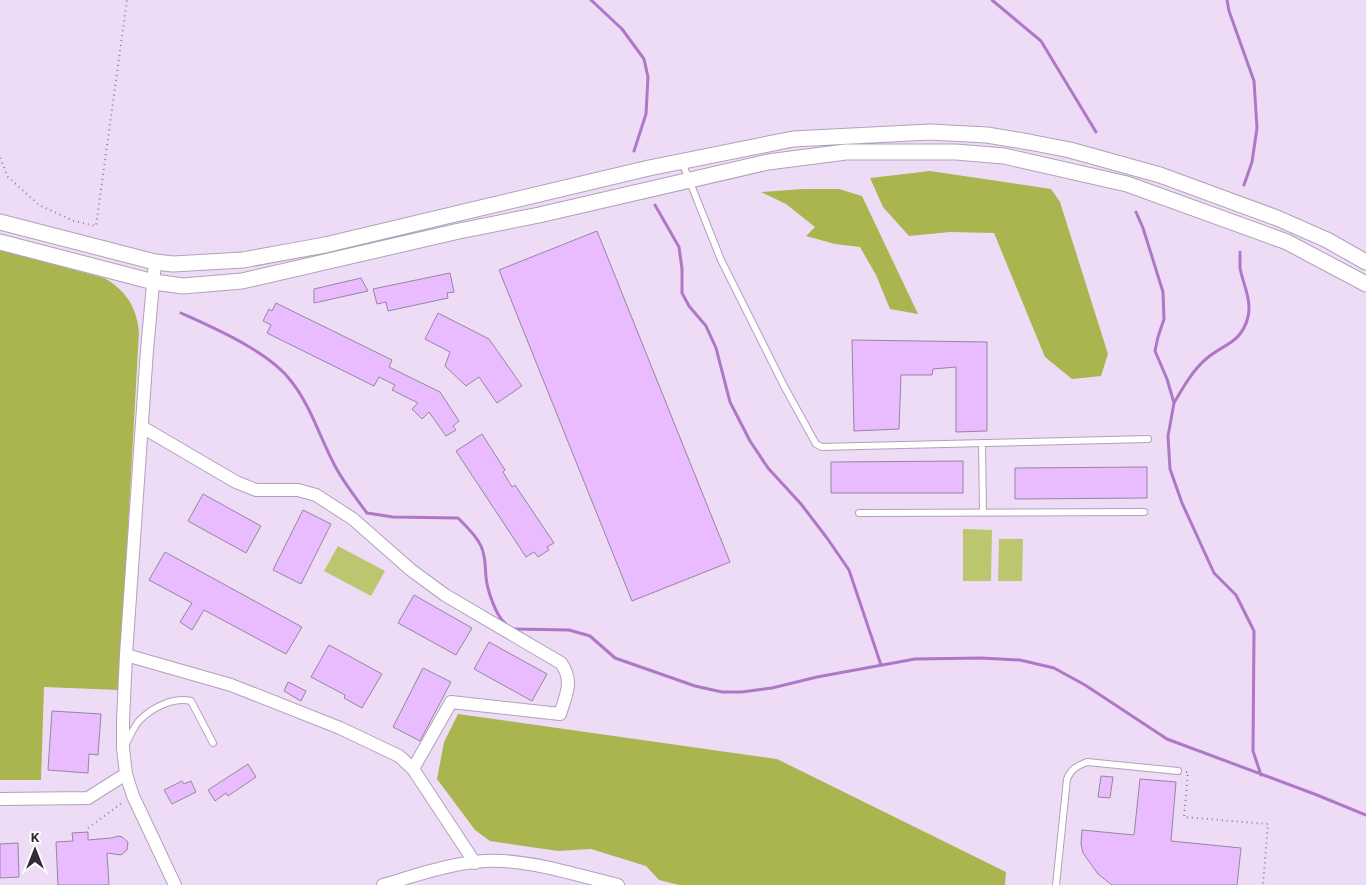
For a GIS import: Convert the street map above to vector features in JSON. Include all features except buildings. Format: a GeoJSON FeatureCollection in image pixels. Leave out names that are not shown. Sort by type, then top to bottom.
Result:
{"type":"FeatureCollection","features":[{"type":"Feature","properties":{"kind":"street"},"geometry":{"type":"LineString","coordinates":[[0,222],[155,262],[174,264],[243,260],[325,244],[682,162],[793,139],[930,132],[987,136],[1070,150],[1160,175],[1277,218],[1327,240],[1366,262]]}},
{"type":"Feature","properties":{"kind":"street"},"geometry":{"type":"LineString","coordinates":[[0,242],[154,282],[183,286],[242,282],[768,162],[846,152],[956,152],[1004,156],[1127,184],[1287,242],[1366,284]]}},
{"type":"Feature","properties":{"kind":"street"},"geometry":{"type":"LineString","coordinates":[[455,214],[459,231]]}},
{"type":"Feature","properties":{"kind":"street"},"geometry":{"type":"LineString","coordinates":[[325,244],[331,261]]}},
{"type":"Feature","properties":{"kind":"street"},"geometry":{"type":"LineString","coordinates":[[155,262],[147,350],[126,656],[123,748],[126,774],[134,796],[175,885]]}},
{"type":"Feature","properties":{"kind":"street"},"geometry":{"type":"LineString","coordinates":[[142,428],[236,482],[256,490],[298,490],[316,495],[353,519],[411,570],[444,595],[561,663],[567,671],[569,681],[560,714],[451,702],[413,769]]}},
{"type":"Feature","properties":{"kind":"street"},"geometry":{"type":"LineString","coordinates":[[126,656],[231,684],[340,728],[399,756],[413,769],[475,863]]}},
{"type":"Feature","properties":{"kind":"street"},"geometry":{"type":"LineString","coordinates":[[0,798],[88,798],[126,774]]}},
{"type":"Feature","properties":{"kind":"street"},"geometry":{"type":"LineString","coordinates":[[383,885],[440,868],[501,861],[529,864],[618,885]]}},
{"type":"Feature","properties":{"kind":"lane"},"geometry":{"type":"LineString","coordinates":[[682,162],[721,260],[784,386],[816,444],[822,447],[832,447],[1148,439]]}},
{"type":"Feature","properties":{"kind":"lane"},"geometry":{"type":"LineString","coordinates":[[982,444],[983,512]]}},
{"type":"Feature","properties":{"kind":"lane"},"geometry":{"type":"LineString","coordinates":[[859,513],[1144,512]]}},
{"type":"Feature","properties":{"kind":"lane"},"geometry":{"type":"LineString","coordinates":[[123,748],[140,719],[159,706],[183,699],[191,701],[213,743]]}},
{"type":"Feature","properties":{"kind":"lane"},"geometry":{"type":"LineString","coordinates":[[1056,885],[1067,779],[1070,772],[1077,766],[1087,762],[1178,771]]}},
{"type":"Feature","properties":{"kind":"path"},"geometry":{"type":"LineString","coordinates":[[0,158],[8,177],[39,205],[74,221],[96,226],[127,0]]}},
{"type":"Feature","properties":{"kind":"path"},"geometry":{"type":"LineString","coordinates":[[1178,771],[1188,772],[1184,817],[1268,824],[1262,885]]}},
{"type":"Feature","properties":{"kind":"path"},"geometry":{"type":"LineString","coordinates":[[88,828],[111,809],[134,796]]}},
{"type":"Feature","properties":{"kind":"green space"},"geometry":{"type":"Polygon","coordinates":[[[930,171],[1051,189],[1060,202],[1108,354],[1101,376],[1072,379],[1045,357],[994,233],[950,232],[909,236],[883,207],[870,178],[930,171]]]}},
{"type":"Feature","properties":{"kind":"green space"},"geometry":{"type":"Polygon","coordinates":[[[839,189],[862,196],[918,314],[890,309],[876,275],[860,247],[835,244],[806,236],[815,227],[786,204],[761,192],[839,189]]]}},
{"type":"Feature","properties":{"kind":"green space"},"geometry":{"type":"Polygon","coordinates":[[[0,250],[104,278],[118,288],[129,300],[136,315],[139,332],[119,690],[44,687],[41,780],[0,780],[0,250]]]}},
{"type":"Feature","properties":{"kind":"green space"},"geometry":{"type":"Polygon","coordinates":[[[963,529],[992,530],[991,581],[963,581],[963,529]]]}},
{"type":"Feature","properties":{"kind":"green space"},"geometry":{"type":"Polygon","coordinates":[[[999,539],[1023,539],[1022,581],[998,581],[999,539]]]}},
{"type":"Feature","properties":{"kind":"green space"},"geometry":{"type":"Polygon","coordinates":[[[338,546],[385,571],[371,596],[324,571],[338,546]]]}},
{"type":"Feature","properties":{"kind":"green space"},"geometry":{"type":"Polygon","coordinates":[[[458,714],[777,759],[1006,872],[1005,885],[679,885],[659,880],[646,866],[591,849],[558,851],[490,841],[475,830],[437,779],[444,742],[458,714]]]}},
{"type":"Feature","properties":{"kind":"waterway"},"geometry":{"type":"LineString","coordinates":[[591,0],[622,29],[644,59],[648,77],[646,114],[634,151]]}},
{"type":"Feature","properties":{"kind":"waterway"},"geometry":{"type":"LineString","coordinates":[[992,0],[1041,41],[1096,132]]}},
{"type":"Feature","properties":{"kind":"waterway"},"geometry":{"type":"LineString","coordinates":[[1227,0],[1229,11],[1254,81],[1257,128],[1252,162],[1244,185]]}},
{"type":"Feature","properties":{"kind":"waterway"},"geometry":{"type":"LineString","coordinates":[[655,205],[679,247],[682,269],[682,293],[689,306],[706,326],[716,348],[730,402],[750,441],[768,468],[801,504],[849,570],[881,665]]}},
{"type":"Feature","properties":{"kind":"waterway"},"geometry":{"type":"LineString","coordinates":[[1136,212],[1143,228],[1163,292],[1164,319],[1155,351],[1167,379],[1174,403],[1168,436],[1170,469],[1182,503],[1214,573],[1236,595],[1254,631],[1253,751],[1261,775]]}},
{"type":"Feature","properties":{"kind":"waterway"},"geometry":{"type":"LineString","coordinates":[[1174,403],[1196,369],[1212,354],[1236,338],[1245,326],[1249,304],[1240,268],[1240,252]]}},
{"type":"Feature","properties":{"kind":"waterway"},"geometry":{"type":"LineString","coordinates":[[181,313],[256,351],[282,370],[304,401],[339,472],[367,513],[393,517],[458,518],[474,534],[483,550],[490,595],[499,615],[506,624]]}},
{"type":"Feature","properties":{"kind":"waterway"},"geometry":{"type":"LineString","coordinates":[[513,629],[569,630],[590,636],[615,658],[695,686],[722,692],[742,692],[772,688],[817,677],[915,659],[981,658],[1020,660],[1054,668],[1085,685],[1167,739],[1366,815]]}}]}
